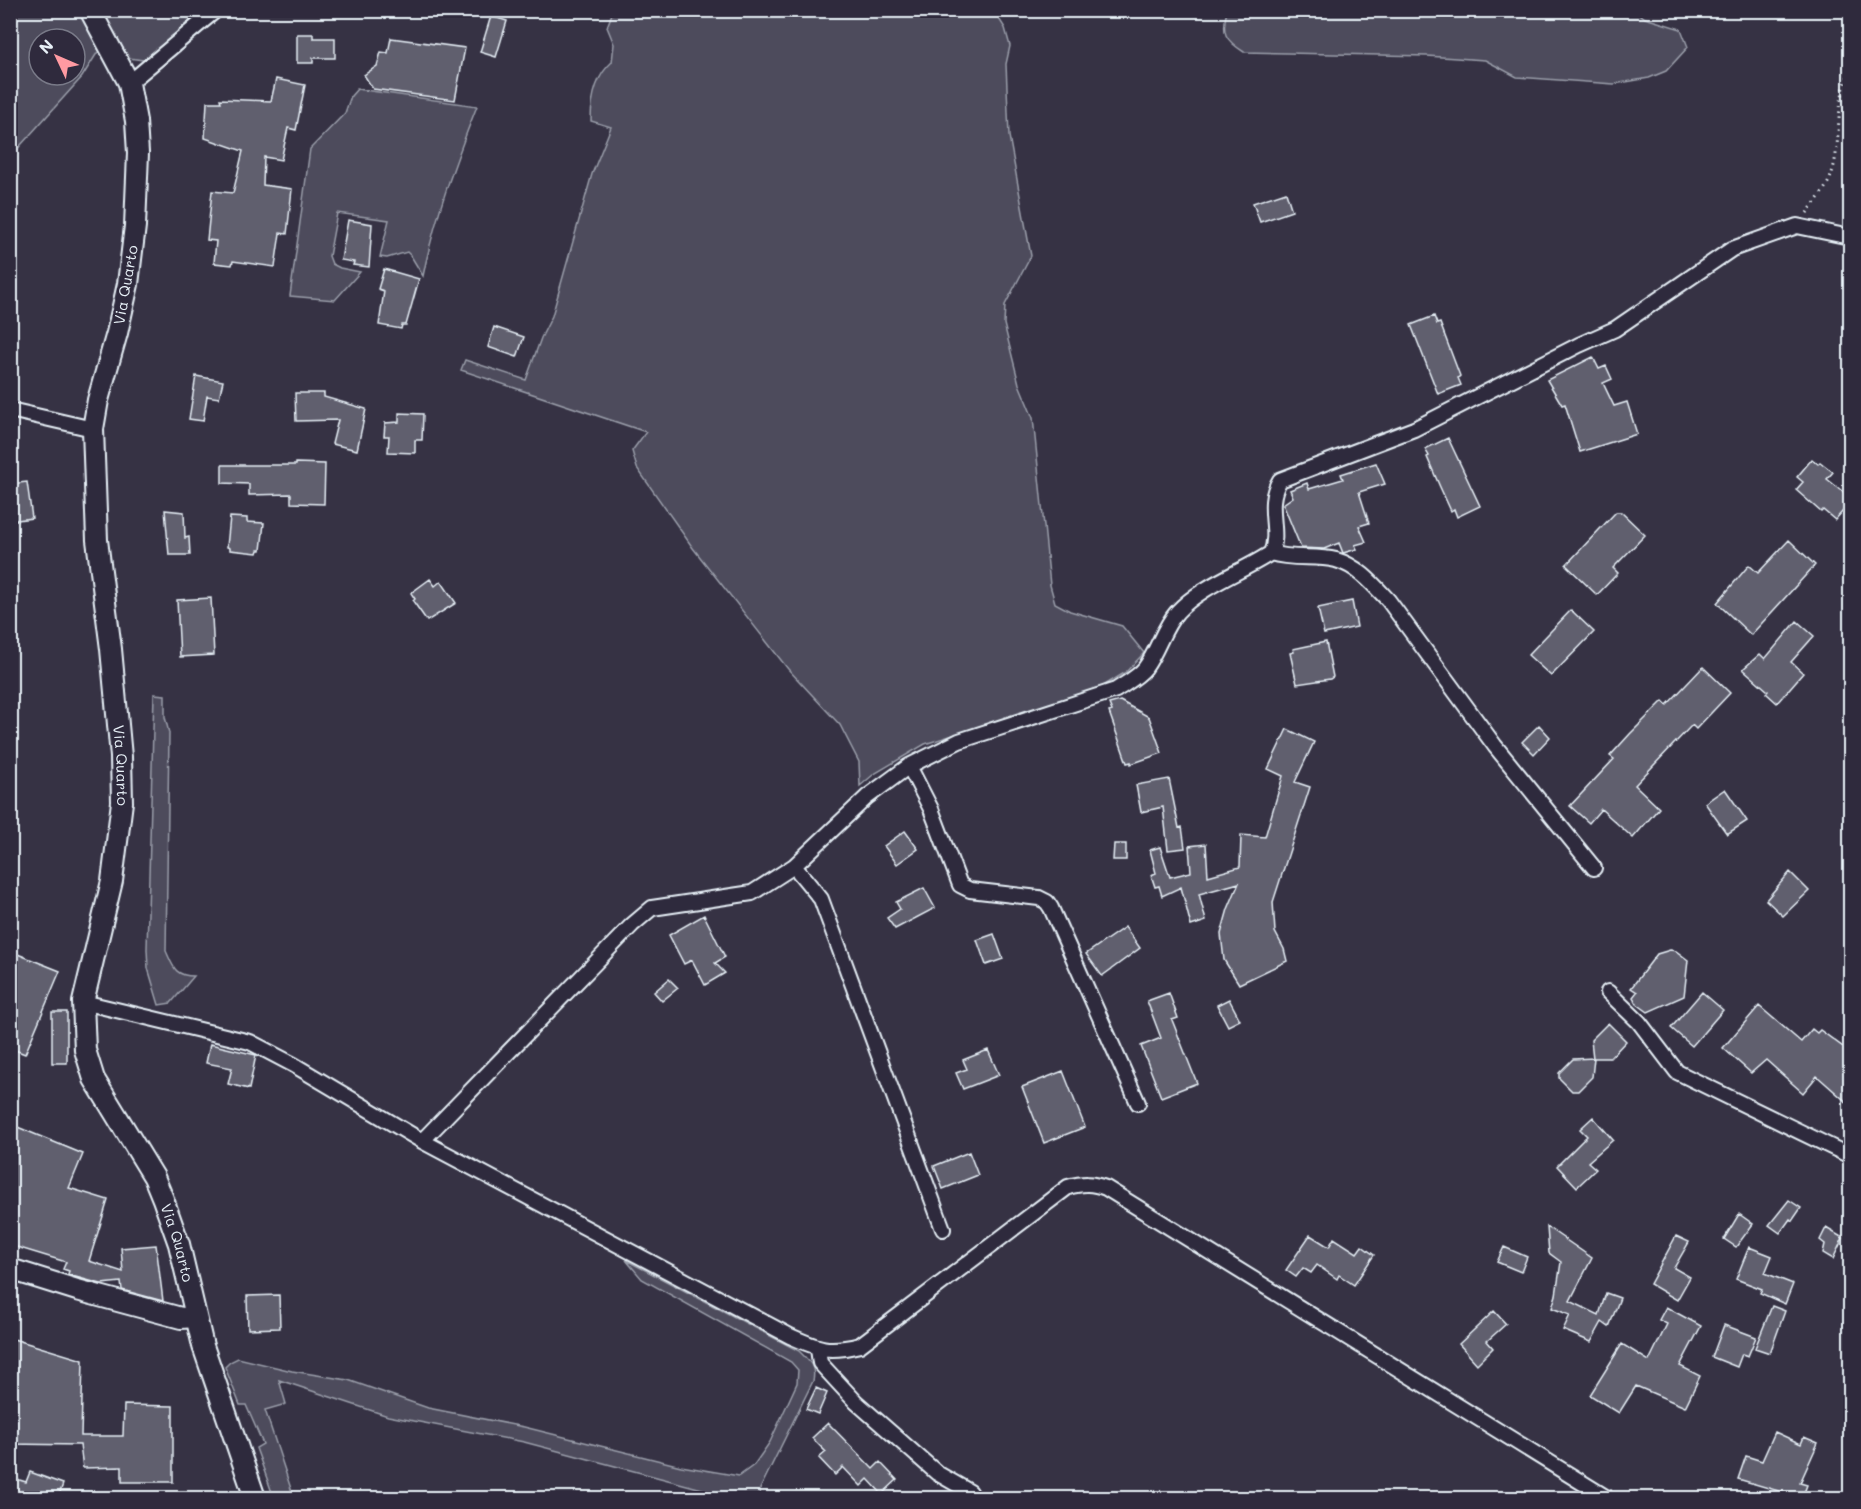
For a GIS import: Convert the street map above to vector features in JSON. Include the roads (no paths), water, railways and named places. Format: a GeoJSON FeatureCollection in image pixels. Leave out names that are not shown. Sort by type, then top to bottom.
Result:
{"type":"FeatureCollection","features":[{"type":"Feature","properties":{"kind":"street","name":"Via Quarto"},"geometry":{"type":"LineString","coordinates":[[90,10],[129,83],[136,121],[138,153],[135,226],[128,284],[98,400],[93,429],[97,540],[113,671],[121,757],[122,802],[112,881],[83,1002],[85,1050],[89,1065],[110,1106],[141,1155],[160,1191],[179,1244],[195,1317],[255,1498]]}},
{"type":"Feature","properties":{"kind":"street"},"geometry":{"type":"LineString","coordinates":[[129,83],[216,10]]}},
{"type":"Feature","properties":{"kind":"street"},"geometry":{"type":"LineString","coordinates":[[422,1141],[632,925],[652,908],[752,893],[794,866],[867,797],[909,766],[959,741],[1116,690],[1133,679],[1145,668],[1171,621],[1190,600],[1271,553],[1275,543],[1272,514],[1274,490],[1280,480],[1414,429],[1615,329],[1732,249],[1797,226],[1851,237]]}},
{"type":"Feature","properties":{"kind":"street"},"geometry":{"type":"LineString","coordinates":[[10,410],[93,429]]}},
{"type":"Feature","properties":{"kind":"street"},"geometry":{"type":"LineString","coordinates":[[1271,553],[1285,558],[1337,560],[1363,574],[1372,582],[1388,600],[1495,746],[1594,868]]}},
{"type":"Feature","properties":{"kind":"street"},"geometry":{"type":"LineString","coordinates":[[909,766],[931,809],[960,885],[970,891],[1039,898],[1047,902],[1138,1103]]}},
{"type":"Feature","properties":{"kind":"street"},"geometry":{"type":"LineString","coordinates":[[794,866],[821,899],[943,1229]]}},
{"type":"Feature","properties":{"kind":"street"},"geometry":{"type":"LineString","coordinates":[[1608,992],[1639,1022],[1677,1072],[1851,1156]]}},
{"type":"Feature","properties":{"kind":"street"},"geometry":{"type":"LineString","coordinates":[[83,1002],[250,1042],[294,1065],[422,1141],[818,1349],[840,1350],[860,1345],[1068,1187],[1081,1183],[1094,1184],[1116,1194],[1607,1498]]}},
{"type":"Feature","properties":{"kind":"street"},"geometry":{"type":"LineString","coordinates":[[10,1269],[169,1315],[181,1318],[195,1317]]}},
{"type":"Feature","properties":{"kind":"street"},"geometry":{"type":"LineString","coordinates":[[818,1349],[820,1363],[856,1402],[937,1473],[970,1492],[973,1498]]}}]}
